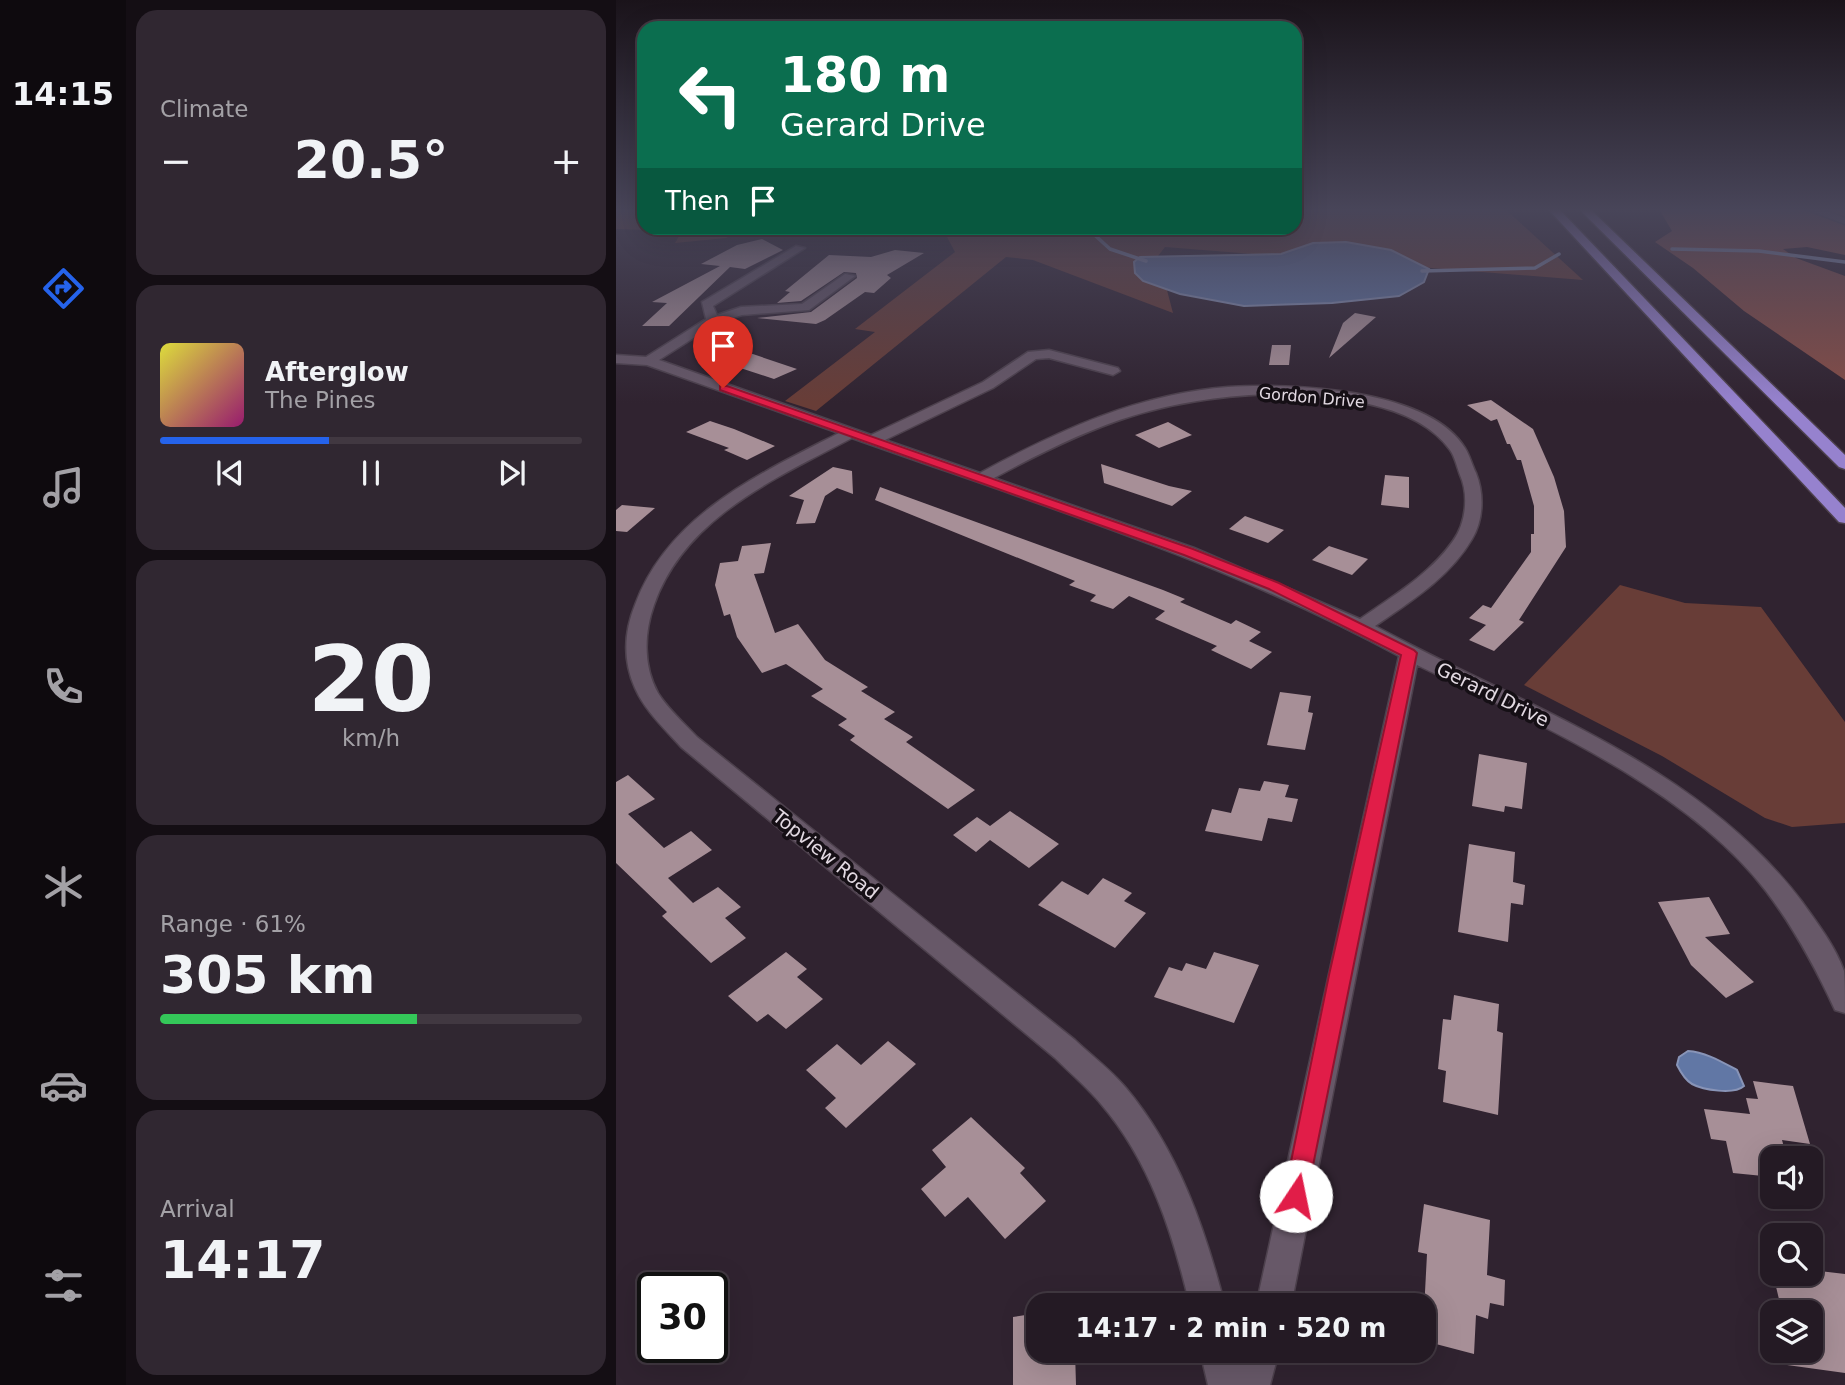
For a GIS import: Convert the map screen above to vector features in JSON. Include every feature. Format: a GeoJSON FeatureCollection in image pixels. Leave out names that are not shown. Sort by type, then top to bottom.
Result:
{"type":"FeatureCollection","features":[{"type":"Feature","properties":{"kind":"highway"},"geometry":{"type":"LineString","coordinates":[[1614,274],[1845,518]]}},
{"type":"Feature","properties":{"kind":"highway"},"geometry":{"type":"LineString","coordinates":[[1650,274],[1845,464]]}},
{"type":"Feature","properties":{"kind":"street"},"geometry":{"type":"LineString","coordinates":[[713,320],[706,305],[758,274]]}},
{"type":"Feature","properties":{"kind":"street"},"geometry":{"type":"LineString","coordinates":[[649,361],[713,320],[741,311],[805,307],[849,275]]}},
{"type":"Feature","properties":{"kind":"street","name":"Topview Road"},"geometry":{"type":"LineString","coordinates":[[1113,370],[1049,354],[1033,355],[988,385],[752,486],[707,516],[658,570],[643,600],[636,632],[638,664],[649,695],[688,742],[1065,1049],[1114,1096],[1154,1155],[1169,1185],[1187,1227],[1205,1293]]}},
{"type":"Feature","properties":{"kind":"street","name":"Gerard Drive"},"geometry":{"type":"LineString","coordinates":[[616,359],[649,361],[860,438],[1188,552],[1274,586],[1362,627],[1593,744],[1684,799],[1755,862],[1792,906],[1816,944],[1845,1001]]}},
{"type":"Feature","properties":{"kind":"street"},"geometry":{"type":"LineString","coordinates":[[1190,379],[1199,394]]}},
{"type":"Feature","properties":{"kind":"street","name":"Gordon Drive"},"geometry":{"type":"LineString","coordinates":[[981,479],[1058,437],[1102,417],[1155,402],[1199,394],[1291,393],[1367,400],[1418,416],[1438,427],[1452,441],[1470,472],[1474,494],[1473,517],[1463,540],[1444,563],[1362,627]]}},
{"type":"Feature","properties":{"kind":"street"},"geometry":{"type":"LineString","coordinates":[[1276,1293],[1409,653]]}},
{"type":"Feature","properties":{"kind":"street"},"geometry":{"type":"LineString","coordinates":[[1221,1363],[1226,1385]]}},
{"type":"Feature","properties":{"kind":"street"},"geometry":{"type":"LineString","coordinates":[[1252,1385],[1258,1363]]}},
{"type":"Feature","properties":{"kind":"shaded area"},"geometry":{"type":"Polygon","coordinates":[[[927,274],[985,274],[816,411],[785,401],[875,332],[855,329],[927,274]]]}},
{"type":"Feature","properties":{"kind":"shaded area"},"geometry":{"type":"Polygon","coordinates":[[[1069,274],[1163,274],[1173,313],[1069,274]]]}},
{"type":"Feature","properties":{"kind":"shaded area"},"geometry":{"type":"Polygon","coordinates":[[[1502,274],[1576,274],[1583,280],[1502,274]]]}},
{"type":"Feature","properties":{"kind":"shaded area"},"geometry":{"type":"Polygon","coordinates":[[[1700,274],[1839,274],[1845,276],[1845,380],[1744,311],[1700,274]]]}},
{"type":"Feature","properties":{"kind":"shaded area"},"geometry":{"type":"Polygon","coordinates":[[[1620,585],[1685,603],[1761,607],[1845,722],[1845,823],[1792,827],[1765,818],[1662,756],[1524,685],[1620,585]]]}},
{"type":"Feature","properties":{"kind":"water"},"geometry":{"type":"Polygon","coordinates":[[[1136,274],[1427,274],[1424,282],[1399,296],[1332,303],[1244,306],[1180,294],[1143,281],[1136,274]]]}},
{"type":"Feature","properties":{"kind":"water"},"geometry":{"type":"Polygon","coordinates":[[[1688,1051],[1707,1055],[1737,1070],[1744,1086],[1718,1091],[1692,1084],[1683,1076],[1677,1065],[1679,1057],[1688,1051]]]}},
{"type":"Feature","properties":{"kind":"building"},"geometry":{"type":"Polygon","coordinates":[[[706,274],[723,274],[669,326],[642,326],[667,303],[652,302],[706,274]]]}},
{"type":"Feature","properties":{"kind":"building"},"geometry":{"type":"Polygon","coordinates":[[[806,274],[842,274],[801,301],[777,303],[790,292],[785,291],[806,274]]]}},
{"type":"Feature","properties":{"kind":"building"},"geometry":{"type":"Polygon","coordinates":[[[856,274],[889,274],[887,275],[891,278],[874,293],[865,292],[816,324],[757,318],[811,312],[857,278],[856,274]]]}},
{"type":"Feature","properties":{"kind":"building"},"geometry":{"type":"Polygon","coordinates":[[[1355,313],[1376,317],[1329,358],[1343,323],[1355,313]]]}},
{"type":"Feature","properties":{"kind":"building"},"geometry":{"type":"Polygon","coordinates":[[[1272,345],[1291,345],[1289,365],[1269,365],[1272,345]]]}},
{"type":"Feature","properties":{"kind":"building"},"geometry":{"type":"Polygon","coordinates":[[[735,348],[797,369],[774,379],[710,358],[735,348]]]}},
{"type":"Feature","properties":{"kind":"building"},"geometry":{"type":"Polygon","coordinates":[[[1491,400],[1533,429],[1554,477],[1564,511],[1566,547],[1519,620],[1524,622],[1494,651],[1469,640],[1486,625],[1469,618],[1483,605],[1491,608],[1531,552],[1534,506],[1521,460],[1517,460],[1510,444],[1507,444],[1497,419],[1491,421],[1467,405],[1491,400]]]}},
{"type":"Feature","properties":{"kind":"building"},"geometry":{"type":"Polygon","coordinates":[[[710,421],[775,446],[747,460],[724,450],[729,448],[686,432],[710,421]]]}},
{"type":"Feature","properties":{"kind":"building"},"geometry":{"type":"Polygon","coordinates":[[[1168,422],[1192,435],[1159,448],[1135,435],[1168,422]]]}},
{"type":"Feature","properties":{"kind":"building"},"geometry":{"type":"Polygon","coordinates":[[[1101,464],[1192,491],[1172,506],[1104,483],[1101,464]]]}},
{"type":"Feature","properties":{"kind":"building"},"geometry":{"type":"Polygon","coordinates":[[[833,467],[852,471],[853,494],[837,488],[825,496],[815,523],[796,524],[804,500],[789,496],[833,467]]]}},
{"type":"Feature","properties":{"kind":"building"},"geometry":{"type":"Polygon","coordinates":[[[1385,475],[1409,477],[1409,508],[1381,505],[1385,475]]]}},
{"type":"Feature","properties":{"kind":"building"},"geometry":{"type":"Polygon","coordinates":[[[880,487],[1163,590],[1185,599],[1180,602],[1231,624],[1236,620],[1261,632],[1249,641],[1272,652],[1251,669],[1211,650],[1217,646],[1155,619],[1165,611],[1129,596],[1113,609],[1090,601],[1096,595],[1069,585],[1075,581],[875,500],[880,487]]]}},
{"type":"Feature","properties":{"kind":"building"},"geometry":{"type":"Polygon","coordinates":[[[622,505],[655,508],[627,532],[616,531],[616,510],[622,505]]]}},
{"type":"Feature","properties":{"kind":"building"},"geometry":{"type":"Polygon","coordinates":[[[1245,516],[1284,530],[1268,543],[1229,529],[1245,516]]]}},
{"type":"Feature","properties":{"kind":"building"},"geometry":{"type":"Polygon","coordinates":[[[771,543],[764,573],[754,574],[775,633],[798,624],[825,660],[868,687],[861,691],[895,712],[884,719],[913,737],[906,742],[975,790],[948,809],[850,740],[855,736],[838,725],[847,719],[811,696],[823,689],[786,664],[762,673],[737,637],[730,614],[724,616],[715,585],[720,563],[738,561],[742,546],[771,543]]]}},
{"type":"Feature","properties":{"kind":"building"},"geometry":{"type":"Polygon","coordinates":[[[1329,546],[1368,559],[1352,575],[1312,560],[1329,546]]]}},
{"type":"Feature","properties":{"kind":"building"},"geometry":{"type":"Polygon","coordinates":[[[1280,692],[1311,696],[1308,712],[1313,713],[1305,750],[1267,745],[1280,692]]]}},
{"type":"Feature","properties":{"kind":"building"},"geometry":{"type":"Polygon","coordinates":[[[1479,754],[1527,763],[1522,809],[1505,806],[1504,812],[1472,806],[1479,754]]]}},
{"type":"Feature","properties":{"kind":"building"},"geometry":{"type":"Polygon","coordinates":[[[628,775],[655,799],[628,814],[664,848],[691,831],[712,850],[668,878],[693,903],[718,887],[741,907],[725,918],[746,938],[711,963],[662,916],[667,912],[616,863],[616,782],[628,775]]]}},
{"type":"Feature","properties":{"kind":"building"},"geometry":{"type":"Polygon","coordinates":[[[1264,781],[1289,785],[1285,797],[1298,799],[1292,822],[1268,818],[1262,841],[1205,831],[1212,809],[1231,813],[1239,788],[1260,791],[1264,781]]]}},
{"type":"Feature","properties":{"kind":"building"},"geometry":{"type":"Polygon","coordinates":[[[1010,811],[1059,844],[1029,868],[990,840],[976,852],[953,835],[977,817],[990,826],[1010,811]]]}},
{"type":"Feature","properties":{"kind":"building"},"geometry":{"type":"Polygon","coordinates":[[[1469,844],[1515,852],[1513,882],[1525,885],[1523,905],[1511,903],[1508,942],[1458,932],[1469,844]]]}},
{"type":"Feature","properties":{"kind":"building"},"geometry":{"type":"Polygon","coordinates":[[[1103,878],[1132,893],[1124,901],[1146,913],[1115,948],[1038,905],[1062,881],[1088,895],[1103,878]]]}},
{"type":"Feature","properties":{"kind":"building"},"geometry":{"type":"Polygon","coordinates":[[[1709,897],[1730,934],[1705,937],[1754,982],[1726,998],[1691,965],[1658,902],[1709,897]]]}},
{"type":"Feature","properties":{"kind":"building"},"geometry":{"type":"Polygon","coordinates":[[[786,952],[807,969],[797,977],[823,999],[786,1029],[768,1014],[757,1022],[728,996],[786,952]]]}},
{"type":"Feature","properties":{"kind":"building"},"geometry":{"type":"Polygon","coordinates":[[[1214,952],[1259,965],[1234,1023],[1154,997],[1169,967],[1182,971],[1186,963],[1206,969],[1214,952]]]}},
{"type":"Feature","properties":{"kind":"building"},"geometry":{"type":"Polygon","coordinates":[[[1454,995],[1499,1004],[1497,1031],[1503,1033],[1498,1115],[1443,1102],[1446,1071],[1438,1069],[1443,1019],[1451,1020],[1454,995]]]}},
{"type":"Feature","properties":{"kind":"building"},"geometry":{"type":"Polygon","coordinates":[[[888,1041],[916,1064],[846,1128],[825,1108],[836,1098],[806,1070],[837,1044],[861,1065],[888,1041]]]}},
{"type":"Feature","properties":{"kind":"building"},"geometry":{"type":"Polygon","coordinates":[[[1753,1081],[1793,1086],[1810,1144],[1782,1140],[1784,1146],[1760,1146],[1760,1176],[1733,1173],[1726,1141],[1711,1139],[1704,1109],[1750,1114],[1746,1098],[1758,1099],[1753,1081]]]}},
{"type":"Feature","properties":{"kind":"building"},"geometry":{"type":"Polygon","coordinates":[[[971,1117],[1025,1168],[1020,1173],[1046,1201],[1005,1239],[968,1197],[945,1217],[921,1189],[946,1167],[932,1150],[971,1117]]]}},
{"type":"Feature","properties":{"kind":"building"},"geometry":{"type":"Polygon","coordinates":[[[1424,1204],[1490,1220],[1487,1275],[1505,1280],[1504,1306],[1490,1303],[1488,1319],[1476,1315],[1474,1354],[1436,1344],[1436,1293],[1425,1293],[1427,1254],[1418,1252],[1424,1204]]]}},
{"type":"Feature","properties":{"kind":"building"},"geometry":{"type":"Polygon","coordinates":[[[1823,1271],[1845,1274],[1845,1373],[1772,1363],[1823,1363],[1823,1300],[1779,1300],[1776,1286],[1823,1286],[1823,1271]]]}},
{"type":"Feature","properties":{"kind":"building"},"geometry":{"type":"Polygon","coordinates":[[[1026,1315],[1026,1363],[1075,1363],[1076,1385],[1013,1385],[1013,1317],[1026,1315]]]}},
{"type":"Feature","properties":{"kind":"route"},"geometry":{"type":"LineString","coordinates":[[723,388],[1188,552],[1274,586],[1362,627],[1409,653],[1296,1196]]}}]}
